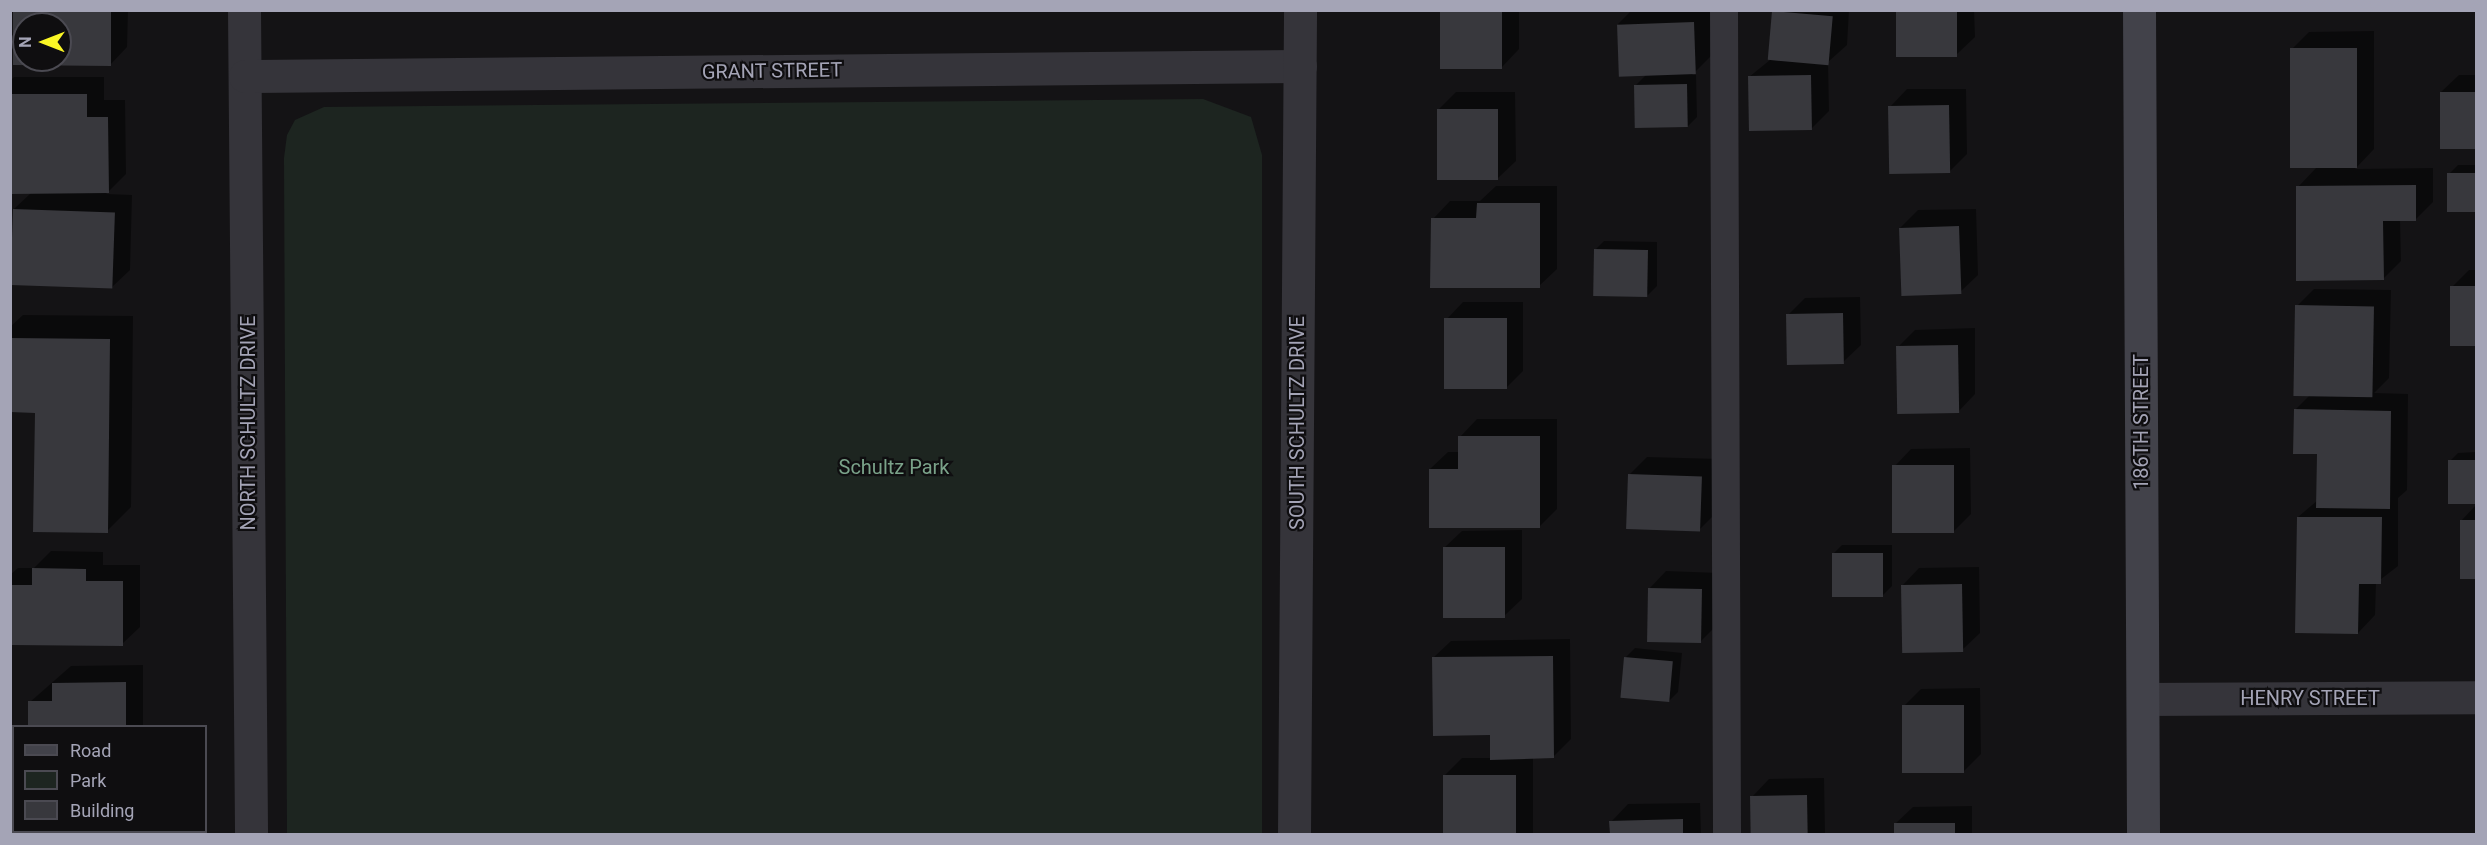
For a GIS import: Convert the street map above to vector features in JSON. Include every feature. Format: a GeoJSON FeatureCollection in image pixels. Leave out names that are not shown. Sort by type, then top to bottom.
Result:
{"type":"FeatureCollection","features":[{"type":"Feature","properties":{"kind":"street","name":"NORTH SCHULTZ DRIVE"},"geometry":{"type":"LineString","coordinates":[[244,10],[251,834]]}},
{"type":"Feature","properties":{"kind":"street","name":"SOUTH SCHULTZ DRIVE"},"geometry":{"type":"LineString","coordinates":[[1294,834],[1300,10]]}},
{"type":"Feature","properties":{"kind":"street","name":"186TH STREET"},"geometry":{"type":"LineString","coordinates":[[2139,10],[2143,834]]}},
{"type":"Feature","properties":{"kind":"street","name":"GRANT STREET"},"geometry":{"type":"LineString","coordinates":[[245,76],[1300,66]]}},
{"type":"Feature","properties":{"kind":"street","name":"HENRY STREET"},"geometry":{"type":"LineString","coordinates":[[2143,699],[2476,697]]}},
{"type":"Feature","properties":{"kind":"lane"},"geometry":{"type":"LineString","coordinates":[[1724,10],[1727,834]]}},
{"type":"Feature","properties":{"kind":"green space","name":"Schultz Park"},"geometry":{"type":"Polygon","coordinates":[[[1203,99],[1251,117],[1262,155],[1262,834],[287,834],[284,158],[287,135],[295,120],[324,107],[1203,99]]]}},
{"type":"Feature","properties":{"kind":"building"},"geometry":{"type":"Polygon","coordinates":[[[13,10],[111,10],[111,66],[72,66],[72,12],[13,12],[13,10]]]}},
{"type":"Feature","properties":{"kind":"building"},"geometry":{"type":"Polygon","coordinates":[[[1440,10],[1502,10],[1502,69],[1440,69],[1440,10]]]}},
{"type":"Feature","properties":{"kind":"building"},"geometry":{"type":"Polygon","coordinates":[[[1896,10],[1957,10],[1957,57],[1896,57],[1896,10]]]}},
{"type":"Feature","properties":{"kind":"building"},"geometry":{"type":"Polygon","coordinates":[[[1772,11],[1833,16],[1828,65],[1768,60],[1772,11]]]}},
{"type":"Feature","properties":{"kind":"building"},"geometry":{"type":"Polygon","coordinates":[[[1694,22],[1696,74],[1619,77],[1617,25],[1694,22]]]}},
{"type":"Feature","properties":{"kind":"building"},"geometry":{"type":"Polygon","coordinates":[[[2290,48],[2357,48],[2357,168],[2290,168],[2290,48]]]}},
{"type":"Feature","properties":{"kind":"building"},"geometry":{"type":"Polygon","coordinates":[[[1811,75],[1812,130],[1749,131],[1748,76],[1811,75]]]}},
{"type":"Feature","properties":{"kind":"building"},"geometry":{"type":"Polygon","coordinates":[[[1687,84],[1688,127],[1635,128],[1634,85],[1687,84]]]}},
{"type":"Feature","properties":{"kind":"building"},"geometry":{"type":"Polygon","coordinates":[[[2440,92],[2476,92],[2476,149],[2440,149],[2440,92]]]}},
{"type":"Feature","properties":{"kind":"building"},"geometry":{"type":"Polygon","coordinates":[[[10,94],[87,94],[87,117],[108,117],[109,193],[10,194],[10,94]]]}},
{"type":"Feature","properties":{"kind":"building"},"geometry":{"type":"Polygon","coordinates":[[[1949,105],[1950,173],[1889,174],[1888,106],[1949,105]]]}},
{"type":"Feature","properties":{"kind":"building"},"geometry":{"type":"Polygon","coordinates":[[[1437,109],[1498,109],[1498,180],[1437,180],[1437,109]]]}},
{"type":"Feature","properties":{"kind":"building"},"geometry":{"type":"Polygon","coordinates":[[[2447,173],[2476,173],[2476,212],[2447,212],[2447,173]]]}},
{"type":"Feature","properties":{"kind":"building"},"geometry":{"type":"Polygon","coordinates":[[[2416,185],[2416,221],[2383,221],[2384,280],[2296,281],[2296,186],[2416,185]]]}},
{"type":"Feature","properties":{"kind":"building"},"geometry":{"type":"Polygon","coordinates":[[[1477,203],[1540,203],[1540,288],[1430,288],[1431,218],[1476,218],[1477,203]]]}},
{"type":"Feature","properties":{"kind":"building"},"geometry":{"type":"Polygon","coordinates":[[[13,209],[115,213],[112,289],[10,285],[13,209]]]}},
{"type":"Feature","properties":{"kind":"building"},"geometry":{"type":"Polygon","coordinates":[[[1959,226],[1961,294],[1901,296],[1899,228],[1959,226]]]}},
{"type":"Feature","properties":{"kind":"building"},"geometry":{"type":"Polygon","coordinates":[[[1594,249],[1648,250],[1647,297],[1593,296],[1594,249]]]}},
{"type":"Feature","properties":{"kind":"building"},"geometry":{"type":"Polygon","coordinates":[[[2450,286],[2476,286],[2476,346],[2450,346],[2450,286]]]}},
{"type":"Feature","properties":{"kind":"building"},"geometry":{"type":"Polygon","coordinates":[[[2295,305],[2374,306],[2372,397],[2293,396],[2295,305]]]}},
{"type":"Feature","properties":{"kind":"building"},"geometry":{"type":"Polygon","coordinates":[[[1843,313],[1844,364],[1787,365],[1786,314],[1843,313]]]}},
{"type":"Feature","properties":{"kind":"building"},"geometry":{"type":"Polygon","coordinates":[[[1444,318],[1507,318],[1507,389],[1444,389],[1444,318]]]}},
{"type":"Feature","properties":{"kind":"building"},"geometry":{"type":"Polygon","coordinates":[[[10,338],[110,339],[108,533],[33,532],[35,413],[10,412],[10,338]]]}},
{"type":"Feature","properties":{"kind":"building"},"geometry":{"type":"Polygon","coordinates":[[[1958,345],[1959,413],[1897,414],[1896,346],[1958,345]]]}},
{"type":"Feature","properties":{"kind":"building"},"geometry":{"type":"Polygon","coordinates":[[[2294,409],[2391,411],[2390,509],[2316,508],[2317,454],[2293,454],[2294,409]]]}},
{"type":"Feature","properties":{"kind":"building"},"geometry":{"type":"Polygon","coordinates":[[[1458,436],[1540,436],[1540,528],[1429,528],[1429,469],[1458,469],[1458,436]]]}},
{"type":"Feature","properties":{"kind":"building"},"geometry":{"type":"Polygon","coordinates":[[[2448,460],[2476,460],[2476,504],[2448,504],[2448,460]]]}},
{"type":"Feature","properties":{"kind":"building"},"geometry":{"type":"Polygon","coordinates":[[[1892,465],[1954,465],[1954,533],[1892,533],[1892,465]]]}},
{"type":"Feature","properties":{"kind":"building"},"geometry":{"type":"Polygon","coordinates":[[[1628,474],[1702,477],[1700,532],[1626,529],[1628,474]]]}},
{"type":"Feature","properties":{"kind":"building"},"geometry":{"type":"Polygon","coordinates":[[[2297,517],[2382,517],[2381,584],[2359,584],[2358,634],[2295,633],[2297,517]]]}},
{"type":"Feature","properties":{"kind":"building"},"geometry":{"type":"Polygon","coordinates":[[[2460,520],[2476,520],[2476,579],[2460,579],[2460,520]]]}},
{"type":"Feature","properties":{"kind":"building"},"geometry":{"type":"Polygon","coordinates":[[[1443,547],[1505,547],[1505,618],[1443,618],[1443,547]]]}},
{"type":"Feature","properties":{"kind":"building"},"geometry":{"type":"Polygon","coordinates":[[[1832,553],[1883,553],[1883,597],[1832,597],[1832,553]]]}},
{"type":"Feature","properties":{"kind":"building"},"geometry":{"type":"Polygon","coordinates":[[[32,568],[86,569],[86,581],[123,581],[123,646],[10,645],[10,585],[32,585],[32,568]]]}},
{"type":"Feature","properties":{"kind":"building"},"geometry":{"type":"Polygon","coordinates":[[[1962,584],[1963,652],[1902,653],[1901,585],[1962,584]]]}},
{"type":"Feature","properties":{"kind":"building"},"geometry":{"type":"Polygon","coordinates":[[[1648,588],[1702,589],[1701,643],[1647,642],[1648,588]]]}},
{"type":"Feature","properties":{"kind":"building"},"geometry":{"type":"Polygon","coordinates":[[[1553,656],[1554,758],[1490,760],[1490,735],[1433,736],[1432,657],[1553,656]]]}},
{"type":"Feature","properties":{"kind":"building"},"geometry":{"type":"Polygon","coordinates":[[[1624,657],[1673,661],[1669,702],[1620,698],[1624,657]]]}},
{"type":"Feature","properties":{"kind":"building"},"geometry":{"type":"Polygon","coordinates":[[[126,682],[126,725],[28,725],[28,701],[52,701],[52,683],[126,682]]]}},
{"type":"Feature","properties":{"kind":"building"},"geometry":{"type":"Polygon","coordinates":[[[1902,705],[1964,705],[1964,773],[1902,773],[1902,705]]]}},
{"type":"Feature","properties":{"kind":"building"},"geometry":{"type":"Polygon","coordinates":[[[1443,775],[1516,775],[1516,834],[1443,834],[1443,775]]]}},
{"type":"Feature","properties":{"kind":"building"},"geometry":{"type":"Polygon","coordinates":[[[10,786],[12,833],[119,833],[119,834],[10,834],[10,786]]]}},
{"type":"Feature","properties":{"kind":"building"},"geometry":{"type":"Polygon","coordinates":[[[1807,795],[1808,834],[1751,834],[1750,796],[1807,795]]]}},
{"type":"Feature","properties":{"kind":"building"},"geometry":{"type":"Polygon","coordinates":[[[1683,819],[1683,834],[1610,834],[1609,821],[1683,819]]]}},
{"type":"Feature","properties":{"kind":"building"},"geometry":{"type":"Polygon","coordinates":[[[1894,823],[1955,823],[1955,834],[1894,834],[1894,823]]]}}]}
